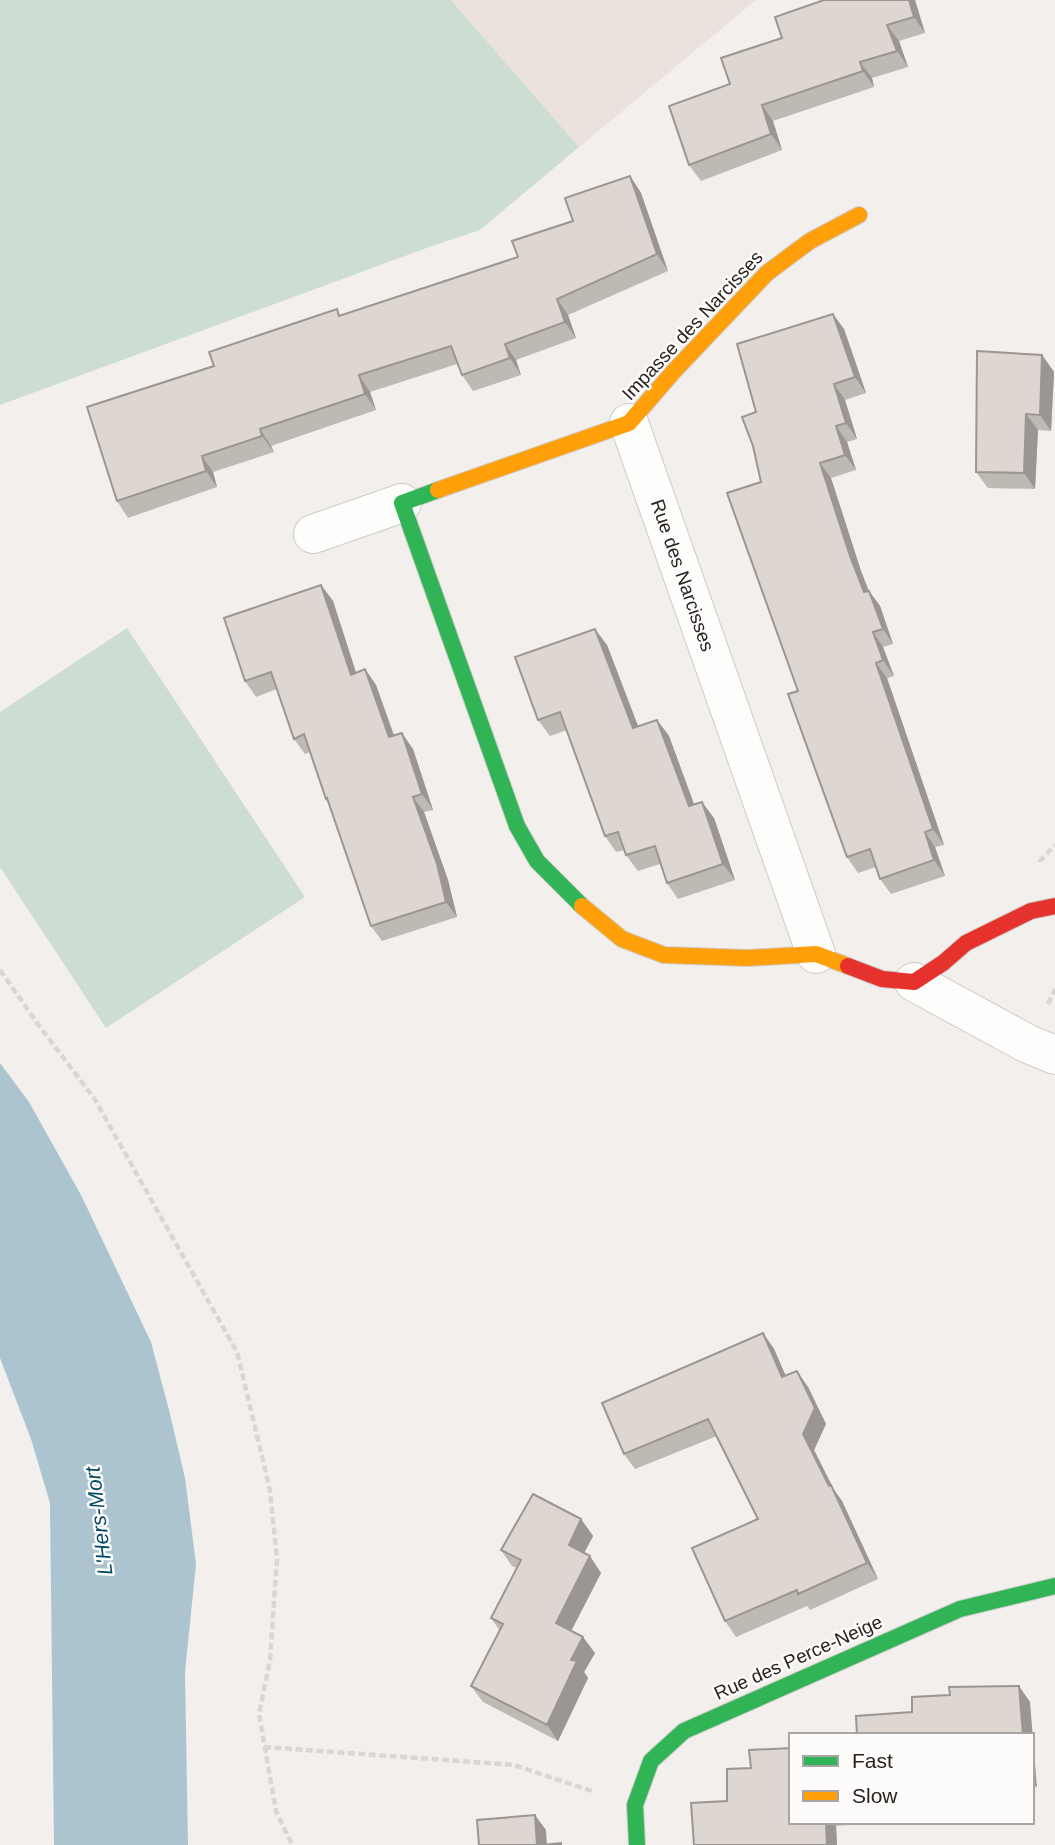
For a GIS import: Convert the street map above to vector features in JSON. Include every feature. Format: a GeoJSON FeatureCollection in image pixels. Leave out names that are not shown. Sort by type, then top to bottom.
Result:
{"type":"FeatureCollection","features":[{"type":"Feature","properties":{"kind":"street","name":"Impasse des Narcisses"},"geometry":{"type":"LineString","coordinates":[[629,423],[767,273],[810,241],[859,215]]}},
{"type":"Feature","properties":{"kind":"street"},"geometry":{"type":"LineString","coordinates":[[313,534],[629,423]]}},
{"type":"Feature","properties":{"kind":"street","name":"Rue des Narcisses"},"geometry":{"type":"LineString","coordinates":[[629,423],[816,954]]}},
{"type":"Feature","properties":{"kind":"street"},"geometry":{"type":"LineString","coordinates":[[402,503],[517,826],[537,861],[587,912],[622,939],[664,954],[748,958],[816,954],[882,979],[914,982],[1028,1044],[1055,1055]]}},
{"type":"Feature","properties":{"kind":"street"},"geometry":{"type":"LineString","coordinates":[[914,982],[967,943],[991,930],[1031,911],[1055,906]]}},
{"type":"Feature","properties":{"kind":"street","name":"Rue des Perce-Neige"},"geometry":{"type":"LineString","coordinates":[[637,1845],[635,1805],[651,1761],[684,1731],[960,1609],[1055,1586]]}},
{"type":"Feature","properties":{"kind":"path"},"geometry":{"type":"LineString","coordinates":[[0,970],[94,1098],[237,1352],[270,1490],[277,1559],[270,1660],[259,1714],[276,1811],[292,1845]]}},
{"type":"Feature","properties":{"kind":"path"},"geometry":{"type":"LineString","coordinates":[[264,1747],[514,1765],[635,1805]]}},
{"type":"Feature","properties":{"kind":"shaded area"},"geometry":{"type":"Polygon","coordinates":[[[0,0],[451,0],[579,147],[480,230],[0,405],[0,0]]]}},
{"type":"Feature","properties":{"kind":"shaded area"},"geometry":{"type":"Polygon","coordinates":[[[451,0],[756,0],[579,147],[451,0]]]}},
{"type":"Feature","properties":{"kind":"shaded area"},"geometry":{"type":"Polygon","coordinates":[[[127,628],[305,897],[106,1028],[0,867],[0,712],[127,628]]]}},
{"type":"Feature","properties":{"kind":"water","name":"L'Hers-Mort"},"geometry":{"type":"Polygon","coordinates":[[[0,1063],[29,1102],[81,1195],[151,1342],[169,1410],[185,1478],[196,1564],[185,1672],[188,1845],[54,1845],[50,1503],[31,1439],[0,1358],[0,1063]]]}},
{"type":"Feature","properties":{"kind":"building"},"geometry":{"type":"Polygon","coordinates":[[[824,0],[909,0],[914,17],[887,25],[897,51],[860,62],[863,71],[762,105],[771,134],[689,165],[669,106],[730,84],[721,58],[782,38],[775,17],[824,0]]]}},
{"type":"Feature","properties":{"kind":"building"},"geometry":{"type":"Polygon","coordinates":[[[630,176],[657,254],[557,299],[565,322],[505,344],[510,358],[462,375],[451,346],[359,375],[365,394],[260,429],[262,436],[202,456],[206,471],[117,501],[87,407],[214,366],[209,352],[337,309],[339,316],[518,257],[512,241],[573,221],[565,198],[630,176]]]}},
{"type":"Feature","properties":{"kind":"building"},"geometry":{"type":"Polygon","coordinates":[[[833,314],[855,377],[834,384],[846,423],[836,426],[845,455],[820,463],[850,556],[864,592],[869,591],[883,629],[873,632],[883,660],[876,663],[933,829],[925,832],[934,860],[880,879],[870,849],[847,857],[788,694],[798,691],[727,493],[761,482],[753,446],[742,417],[756,412],[737,344],[833,314]]]}},
{"type":"Feature","properties":{"kind":"building"},"geometry":{"type":"Polygon","coordinates":[[[977,351],[1042,355],[1040,415],[1026,414],[1024,473],[976,472],[977,351]]]}},
{"type":"Feature","properties":{"kind":"building"},"geometry":{"type":"Polygon","coordinates":[[[321,585],[351,675],[365,669],[389,737],[402,733],[422,794],[413,797],[437,864],[446,902],[371,926],[304,734],[294,739],[271,672],[245,681],[224,618],[321,585]]]}},
{"type":"Feature","properties":{"kind":"building"},"geometry":{"type":"Polygon","coordinates":[[[595,629],[633,728],[657,720],[689,806],[702,802],[723,864],[667,883],[655,846],[626,855],[618,832],[605,836],[560,712],[538,720],[515,657],[595,629]]]}},
{"type":"Feature","properties":{"kind":"building"},"geometry":{"type":"Polygon","coordinates":[[[763,1333],[782,1377],[797,1371],[815,1408],[803,1434],[829,1486],[831,1485],[867,1563],[798,1594],[797,1590],[725,1621],[692,1548],[758,1519],[708,1419],[624,1454],[602,1403],[763,1333]]]}},
{"type":"Feature","properties":{"kind":"building"},"geometry":{"type":"Polygon","coordinates":[[[533,1494],[581,1519],[569,1545],[590,1556],[556,1623],[583,1637],[571,1660],[577,1661],[547,1725],[471,1686],[503,1624],[491,1618],[521,1560],[501,1550],[533,1494]]]}},
{"type":"Feature","properties":{"kind":"building"},"geometry":{"type":"Polygon","coordinates":[[[1019,1686],[1023,1733],[857,1733],[856,1716],[912,1712],[912,1697],[950,1695],[949,1687],[1019,1686]]]}},
{"type":"Feature","properties":{"kind":"building"},"geometry":{"type":"Polygon","coordinates":[[[789,1748],[789,1824],[826,1824],[827,1845],[694,1845],[691,1803],[727,1801],[727,1769],[751,1768],[749,1750],[789,1748]]]}},
{"type":"Feature","properties":{"kind":"building"},"geometry":{"type":"Polygon","coordinates":[[[535,1815],[537,1845],[479,1845],[477,1820],[535,1815]]]}},
{"type":"Feature","properties":{"kind":"traffic: fast"},"geometry":{"type":"LineString","coordinates":[[438,490],[402,503],[517,826],[537,861],[582,906]]}},
{"type":"Feature","properties":{"kind":"traffic: fast"},"geometry":{"type":"LineString","coordinates":[[637,1845],[635,1805],[651,1761],[684,1731],[960,1609],[1055,1586]]}},
{"type":"Feature","properties":{"kind":"traffic: slow"},"geometry":{"type":"LineString","coordinates":[[438,490],[629,423],[767,273],[810,241],[859,215]]}},
{"type":"Feature","properties":{"kind":"traffic: slow"},"geometry":{"type":"LineString","coordinates":[[582,906],[622,939],[664,955],[748,958],[816,954],[848,966]]}},
{"type":"Feature","properties":{"kind":"traffic: jam"},"geometry":{"type":"LineString","coordinates":[[848,966],[882,979],[914,982],[943,963],[966,943],[1031,911],[1055,906]]}}]}
